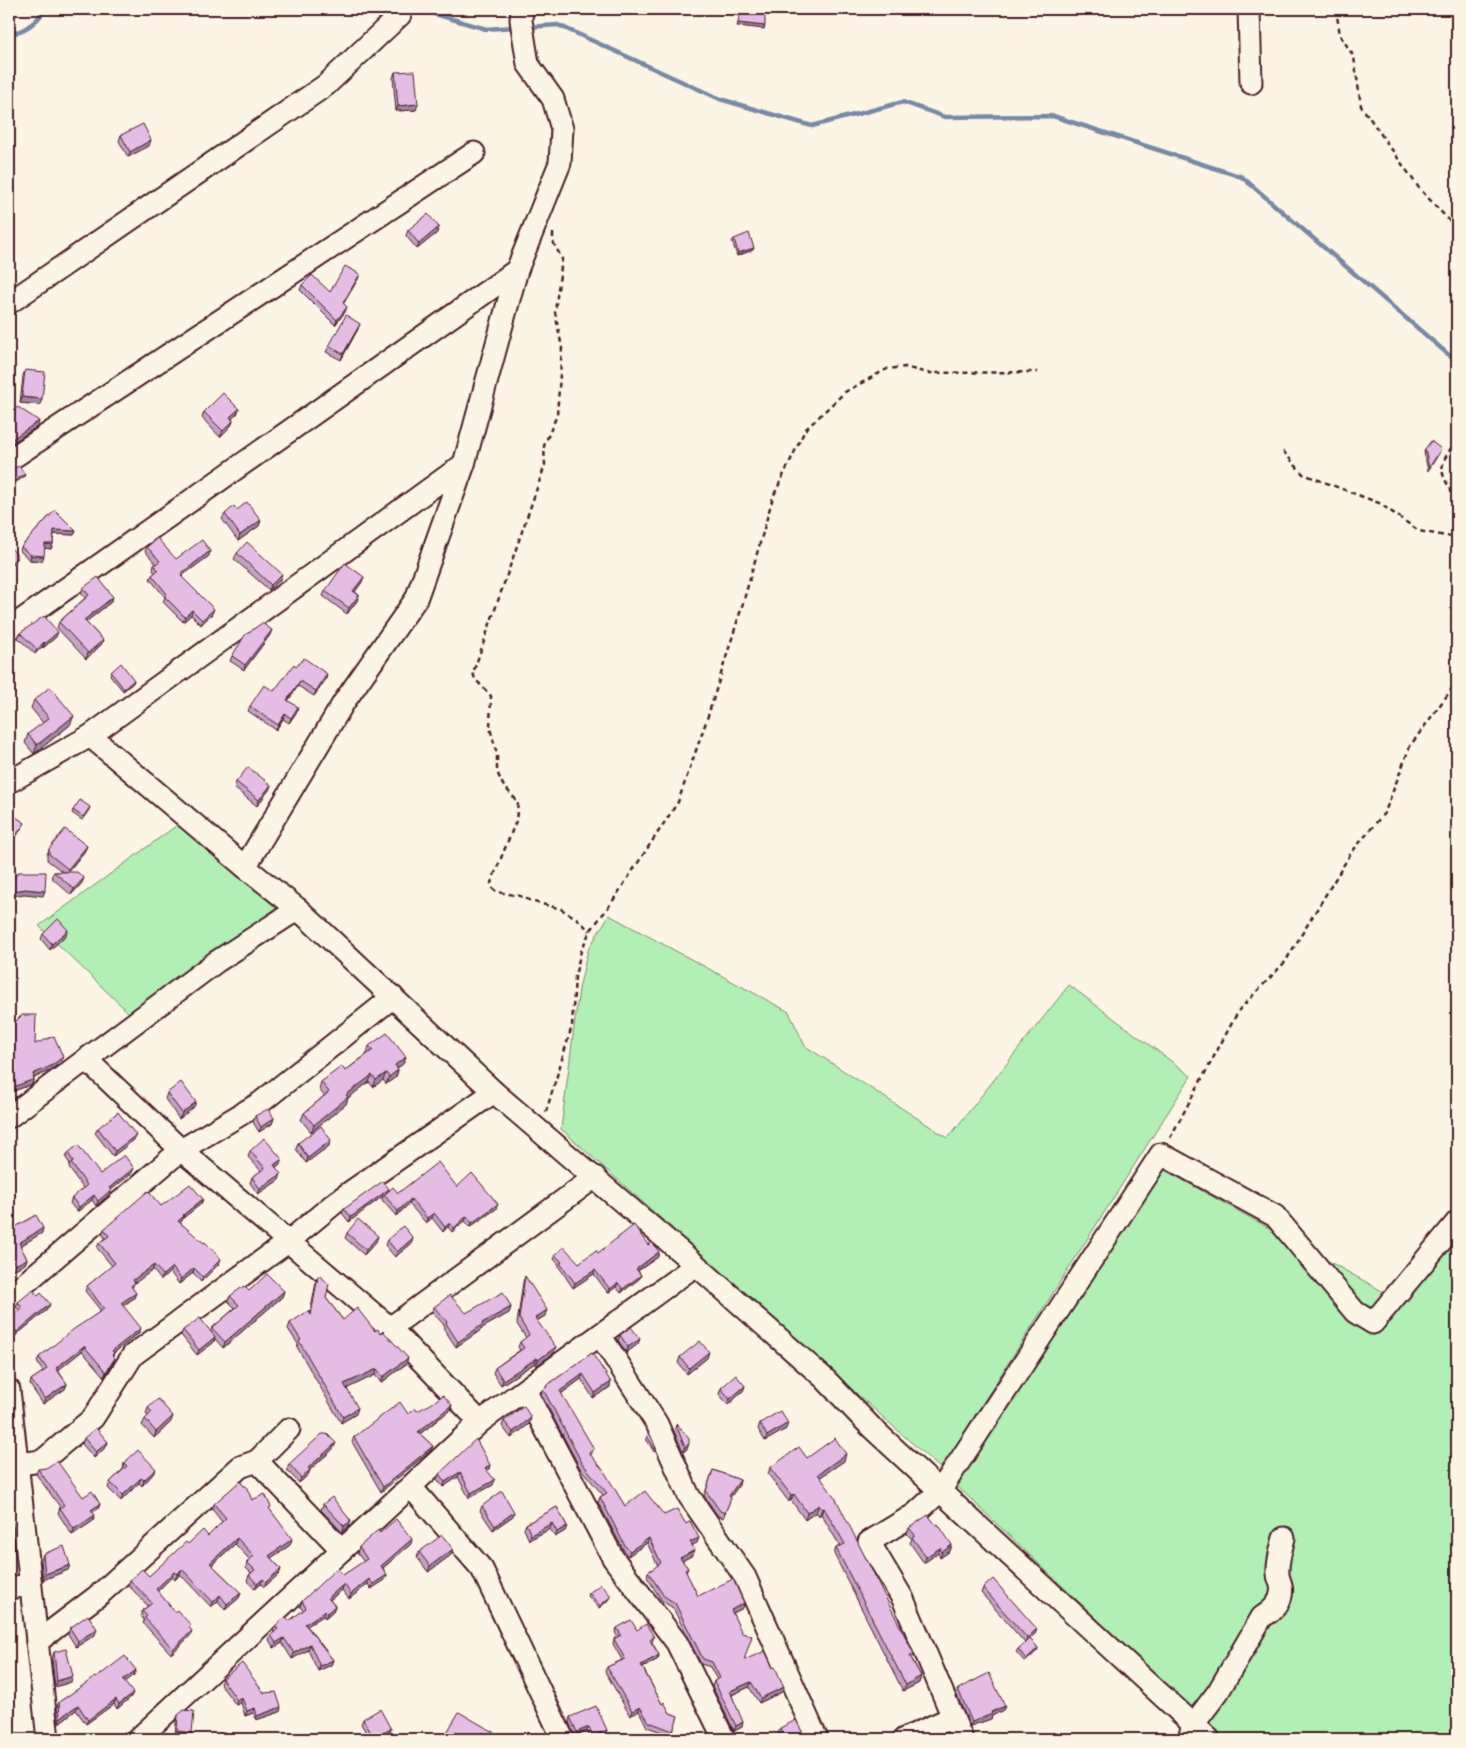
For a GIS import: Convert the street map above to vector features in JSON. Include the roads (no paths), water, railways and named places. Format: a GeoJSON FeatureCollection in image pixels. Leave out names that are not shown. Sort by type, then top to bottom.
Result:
{"type":"FeatureCollection","features":[{"type":"Feature","properties":{"kind":"street"},"geometry":{"type":"LineString","coordinates":[[245,867],[344,702],[416,599],[464,464],[518,270],[560,163],[562,129],[553,99],[528,64],[521,20],[522,9]]}},
{"type":"Feature","properties":{"kind":"street"},"geometry":{"type":"LineString","coordinates":[[1249,9],[1250,83]]}},
{"type":"Feature","properties":{"kind":"street"},"geometry":{"type":"LineString","coordinates":[[9,303],[326,85],[400,12]]}},
{"type":"Feature","properties":{"kind":"street"},"geometry":{"type":"LineString","coordinates":[[9,460],[474,153]]}},
{"type":"Feature","properties":{"kind":"street"},"geometry":{"type":"LineString","coordinates":[[9,629],[518,270]]}},
{"type":"Feature","properties":{"kind":"street"},"geometry":{"type":"LineString","coordinates":[[9,782],[90,736],[464,464]]}},
{"type":"Feature","properties":{"kind":"street"},"geometry":{"type":"LineString","coordinates":[[90,736],[245,867],[298,909],[494,1092],[696,1264],[825,1379],[872,1428],[1191,1732],[1209,1739]]}},
{"type":"Feature","properties":{"kind":"street"},"geometry":{"type":"LineString","coordinates":[[9,1117],[216,962],[298,909]]}},
{"type":"Feature","properties":{"kind":"street"},"geometry":{"type":"LineString","coordinates":[[9,1297],[182,1150],[260,1103],[393,997]]}},
{"type":"Feature","properties":{"kind":"street"},"geometry":{"type":"LineString","coordinates":[[86,1059],[182,1150],[390,1328],[480,1422]]}},
{"type":"Feature","properties":{"kind":"street"},"geometry":{"type":"LineString","coordinates":[[14,1454],[42,1461],[93,1418],[134,1356],[289,1241],[336,1202],[494,1092]]}},
{"type":"Feature","properties":{"kind":"street"},"geometry":{"type":"LineString","coordinates":[[962,1739],[903,1599],[870,1542],[915,1514],[940,1491],[1161,1154],[1275,1216],[1355,1312],[1373,1323],[1457,1222]]}},
{"type":"Feature","properties":{"kind":"street"},"geometry":{"type":"LineString","coordinates":[[390,1328],[595,1177]]}},
{"type":"Feature","properties":{"kind":"street"},"geometry":{"type":"LineString","coordinates":[[138,1739],[480,1422],[696,1264]]}},
{"type":"Feature","properties":{"kind":"street"},"geometry":{"type":"LineString","coordinates":[[600,1335],[658,1424],[689,1496],[745,1577],[817,1739]]}},
{"type":"Feature","properties":{"kind":"street"},"geometry":{"type":"LineString","coordinates":[[9,1390],[14,1454],[48,1739]]}},
{"type":"Feature","properties":{"kind":"street"},"geometry":{"type":"LineString","coordinates":[[525,1390],[613,1558],[677,1643],[724,1739]]}},
{"type":"Feature","properties":{"kind":"street"},"geometry":{"type":"LineString","coordinates":[[37,1642],[100,1594],[289,1429]]}},
{"type":"Feature","properties":{"kind":"street"},"geometry":{"type":"LineString","coordinates":[[248,1464],[342,1550]]}},
{"type":"Feature","properties":{"kind":"street"},"geometry":{"type":"LineString","coordinates":[[411,1487],[482,1569],[563,1739]]}},
{"type":"Feature","properties":{"kind":"street"},"geometry":{"type":"LineString","coordinates":[[1191,1732],[1218,1692],[1262,1617],[1271,1612],[1282,1598],[1282,1586],[1278,1575],[1278,1561],[1284,1538]]}},
{"type":"Feature","properties":{"kind":"street"},"geometry":{"type":"LineString","coordinates":[[9,1588],[30,1586]]}},
{"type":"Feature","properties":{"kind":"street"},"geometry":{"type":"LineString","coordinates":[[904,1739],[953,1717]]}},
{"type":"Feature","properties":{"kind":"waterway"},"geometry":{"type":"LineString","coordinates":[[9,34],[23,30],[35,22],[41,15],[41,9]]}},
{"type":"Feature","properties":{"kind":"waterway"},"geometry":{"type":"LineString","coordinates":[[418,9],[486,29],[515,27]]}},
{"type":"Feature","properties":{"kind":"waterway"},"geometry":{"type":"LineString","coordinates":[[528,27],[558,25],[720,99],[812,126],[903,102],[945,117],[1053,116],[1242,177],[1457,362]]}}]}
